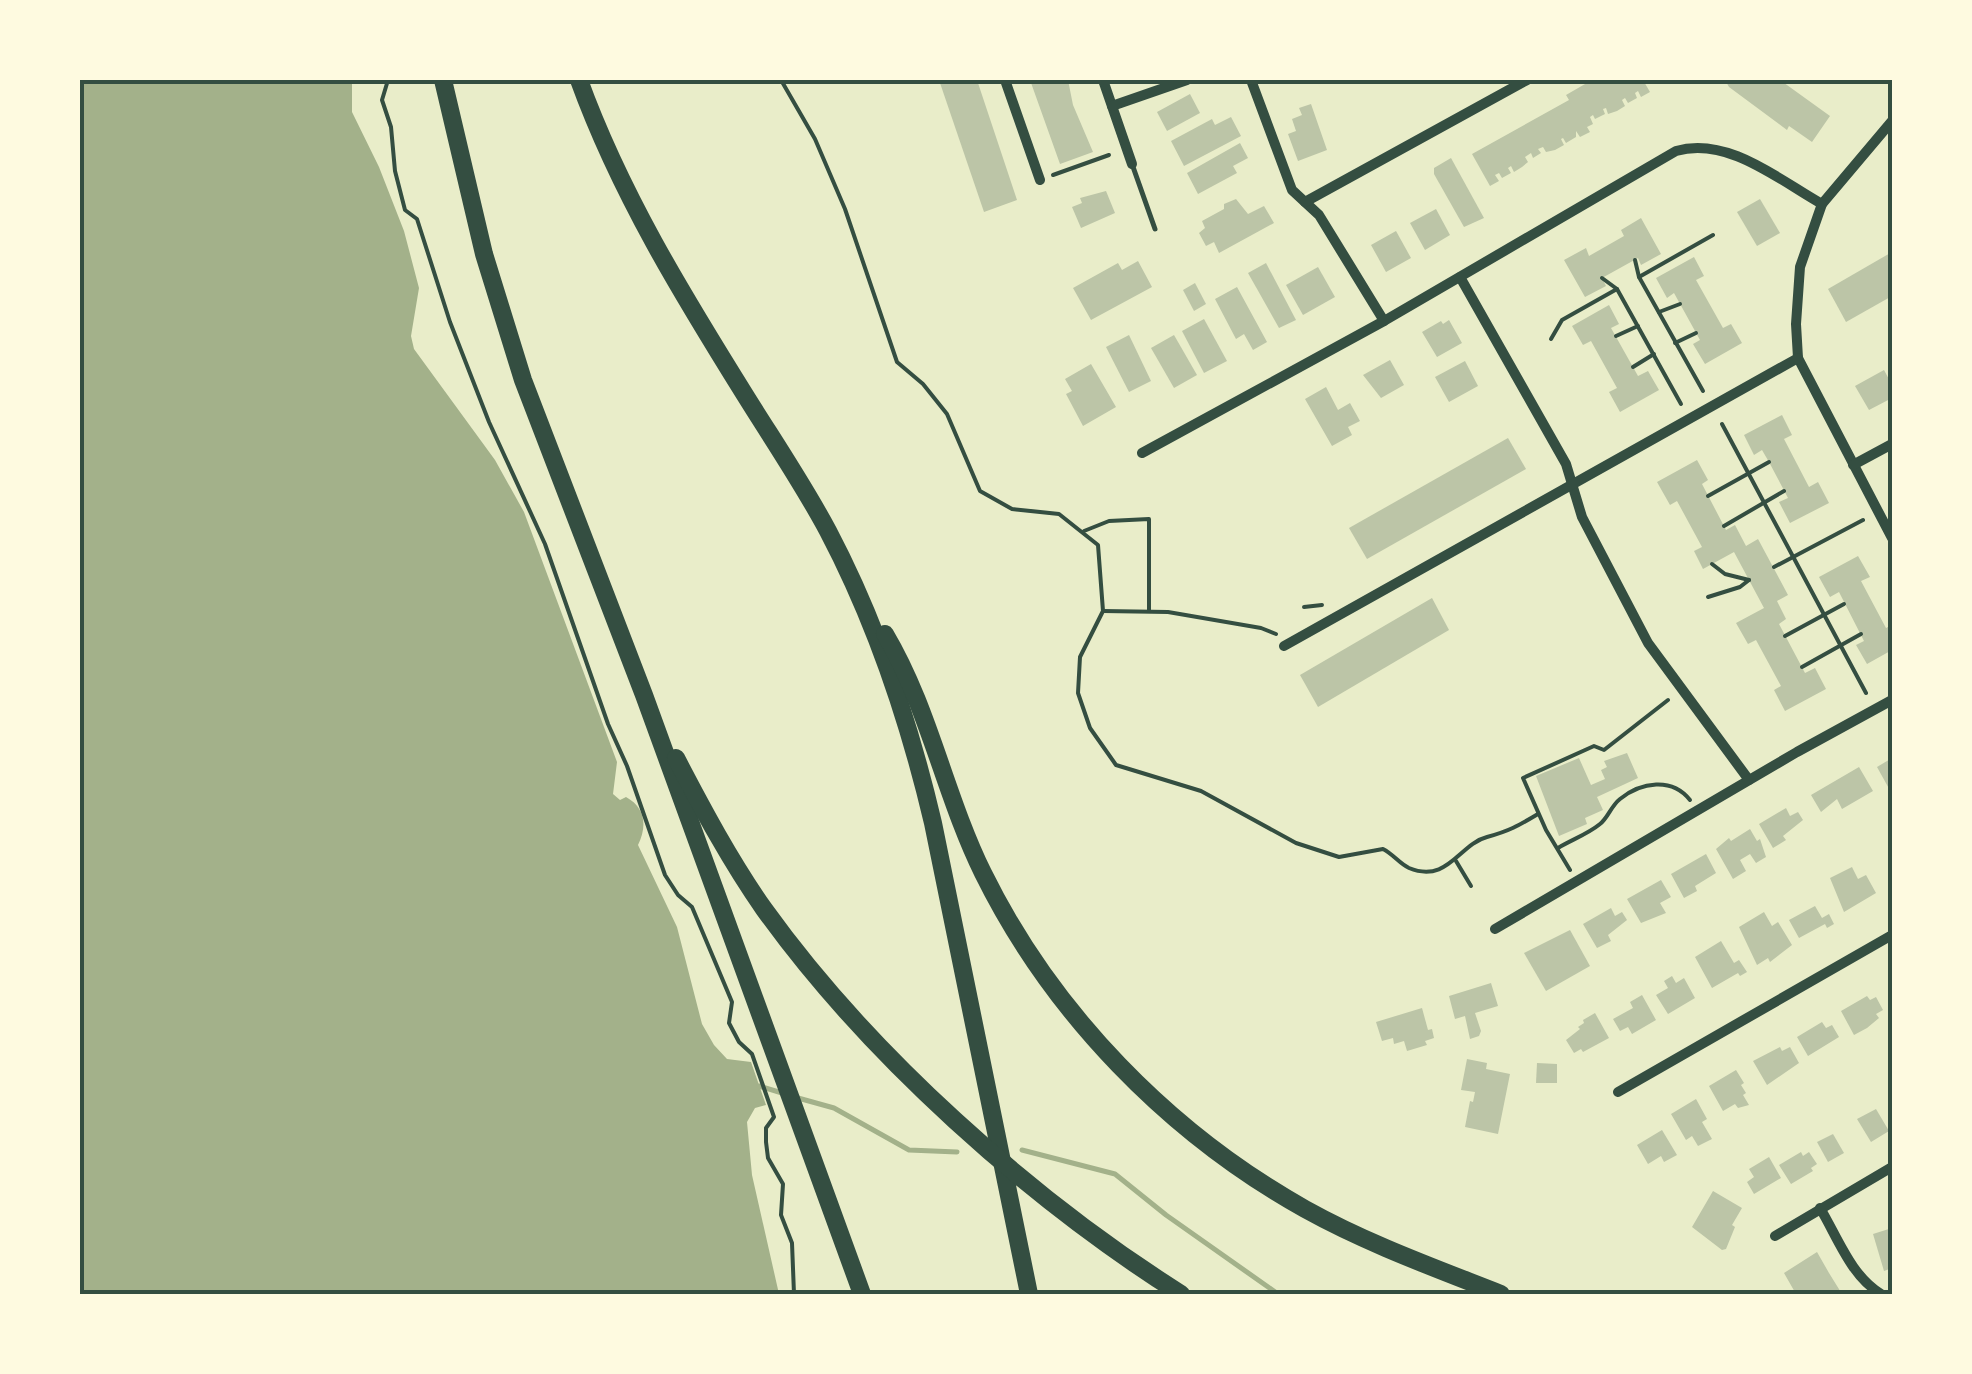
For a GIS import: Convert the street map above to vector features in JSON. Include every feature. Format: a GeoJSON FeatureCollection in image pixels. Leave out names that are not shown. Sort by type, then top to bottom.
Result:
{"type":"FeatureCollection","features":[{"type":"Feature","properties":{"kind":"highway"},"geometry":{"type":"LineString","coordinates":[[444,80],[484,254],[518,364],[862,1294]]}},
{"type":"Feature","properties":{"kind":"highway"},"geometry":{"type":"LineString","coordinates":[[580,80],[632,203],[904,666],[958,815],[995,897],[1048,979],[1109,1054],[1190,1130],[1287,1198],[1362,1238],[1501,1294]]}},
{"type":"Feature","properties":{"kind":"highway"},"geometry":{"type":"LineString","coordinates":[[852,580],[890,669],[917,758],[1028,1289]]}},
{"type":"Feature","properties":{"kind":"highway"},"geometry":{"type":"LineString","coordinates":[[644,696],[739,872],[834,994],[934,1098],[1024,1181],[1181,1294]]}},
{"type":"Feature","properties":{"kind":"street"},"geometry":{"type":"LineString","coordinates":[[1005,80],[1040,180]]}},
{"type":"Feature","properties":{"kind":"street"},"geometry":{"type":"LineString","coordinates":[[1103,80],[1132,164]]}},
{"type":"Feature","properties":{"kind":"street"},"geometry":{"type":"LineString","coordinates":[[1112,106],[1186,80]]}},
{"type":"Feature","properties":{"kind":"street"},"geometry":{"type":"LineString","coordinates":[[1250,80],[1292,190],[1319,214],[1384,321]]}},
{"type":"Feature","properties":{"kind":"street"},"geometry":{"type":"LineString","coordinates":[[1305,202],[1527,80]]}},
{"type":"Feature","properties":{"kind":"street"},"geometry":{"type":"LineString","coordinates":[[1892,121],[1822,204],[1800,267],[1796,324],[1798,358],[1892,538]]}},
{"type":"Feature","properties":{"kind":"street"},"geometry":{"type":"LineString","coordinates":[[1142,453],[1384,321],[1666,156],[1694,146],[1725,150],[1822,204]]}},
{"type":"Feature","properties":{"kind":"street"},"geometry":{"type":"LineString","coordinates":[[1460,277],[1566,464],[1582,517],[1648,642],[1750,780]]}},
{"type":"Feature","properties":{"kind":"street"},"geometry":{"type":"LineString","coordinates":[[1284,646],[1798,358]]}},
{"type":"Feature","properties":{"kind":"street"},"geometry":{"type":"LineString","coordinates":[[1853,465],[1892,444]]}},
{"type":"Feature","properties":{"kind":"street"},"geometry":{"type":"LineString","coordinates":[[1495,929],[1892,700]]}},
{"type":"Feature","properties":{"kind":"street"},"geometry":{"type":"LineString","coordinates":[[1618,1092],[1892,935]]}},
{"type":"Feature","properties":{"kind":"street"},"geometry":{"type":"LineString","coordinates":[[1775,1236],[1892,1168]]}},
{"type":"Feature","properties":{"kind":"street"},"geometry":{"type":"LineString","coordinates":[[1820,1208],[1853,1267],[1869,1287],[1882,1294]]}},
{"type":"Feature","properties":{"kind":"lane"},"geometry":{"type":"LineString","coordinates":[[1132,164],[1155,229]]}},
{"type":"Feature","properties":{"kind":"path"},"geometry":{"type":"LineString","coordinates":[[388,80],[382,100],[391,127],[395,171],[405,210],[417,219],[450,322],[545,544],[665,875],[678,896],[692,907],[732,1002],[729,1023],[738,1042],[752,1054],[774,1117],[766,1128],[766,1142],[768,1158],[783,1184],[781,1215],[792,1242],[794,1294]]}},
{"type":"Feature","properties":{"kind":"path"},"geometry":{"type":"LineString","coordinates":[[781,80],[815,139],[846,209],[897,362],[923,384],[948,414],[980,491],[1012,509],[1058,514],[1098,546],[1102,611],[1080,658],[1078,693],[1090,728],[1116,765],[1201,791],[1296,843],[1339,857],[1383,850],[1408,868],[1439,870],[1486,836],[1499,836],[1538,814]]}},
{"type":"Feature","properties":{"kind":"path"},"geometry":{"type":"LineString","coordinates":[[1040,180],[1109,155]]}},
{"type":"Feature","properties":{"kind":"path"},"geometry":{"type":"LineString","coordinates":[[1639,276],[1712,235]]}},
{"type":"Feature","properties":{"kind":"path"},"geometry":{"type":"LineString","coordinates":[[1634,260],[1639,276],[1703,391]]}},
{"type":"Feature","properties":{"kind":"path"},"geometry":{"type":"LineString","coordinates":[[1602,278],[1617,288],[1681,404]]}},
{"type":"Feature","properties":{"kind":"path"},"geometry":{"type":"LineString","coordinates":[[1551,339],[1562,320],[1617,288]]}},
{"type":"Feature","properties":{"kind":"path"},"geometry":{"type":"LineString","coordinates":[[1659,312],[1680,304]]}},
{"type":"Feature","properties":{"kind":"path"},"geometry":{"type":"LineString","coordinates":[[1616,336],[1638,326]]}},
{"type":"Feature","properties":{"kind":"path"},"geometry":{"type":"LineString","coordinates":[[1675,343],[1696,334]]}},
{"type":"Feature","properties":{"kind":"path"},"geometry":{"type":"LineString","coordinates":[[1633,367],[1654,354]]}},
{"type":"Feature","properties":{"kind":"path"},"geometry":{"type":"LineString","coordinates":[[1722,424],[1866,694]]}},
{"type":"Feature","properties":{"kind":"path"},"geometry":{"type":"LineString","coordinates":[[1708,496],[1769,462]]}},
{"type":"Feature","properties":{"kind":"path"},"geometry":{"type":"LineString","coordinates":[[1724,526],[1784,492]]}},
{"type":"Feature","properties":{"kind":"path"},"geometry":{"type":"LineString","coordinates":[[1084,531],[1108,521],[1149,519],[1149,611]]}},
{"type":"Feature","properties":{"kind":"path"},"geometry":{"type":"LineString","coordinates":[[1774,568],[1864,520]]}},
{"type":"Feature","properties":{"kind":"path"},"geometry":{"type":"LineString","coordinates":[[1708,598],[1749,580],[1725,574],[1712,564]]}},
{"type":"Feature","properties":{"kind":"path"},"geometry":{"type":"LineString","coordinates":[[1304,608],[1322,604]]}},
{"type":"Feature","properties":{"kind":"path"},"geometry":{"type":"LineString","coordinates":[[1785,636],[1844,604]]}},
{"type":"Feature","properties":{"kind":"path"},"geometry":{"type":"LineString","coordinates":[[1102,611],[1149,611],[1270,630],[1284,646]]}},
{"type":"Feature","properties":{"kind":"path"},"geometry":{"type":"LineString","coordinates":[[1802,667],[1861,634]]}},
{"type":"Feature","properties":{"kind":"path"},"geometry":{"type":"LineString","coordinates":[[1570,870],[1538,814],[1524,778],[1594,746],[1604,750],[1668,700]]}},
{"type":"Feature","properties":{"kind":"path"},"geometry":{"type":"LineString","coordinates":[[1558,848],[1602,823],[1620,799],[1648,784],[1663,784],[1690,800]]}},
{"type":"Feature","properties":{"kind":"path"},"geometry":{"type":"LineString","coordinates":[[1456,861],[1471,886]]}},
{"type":"Feature","properties":{"kind":"shaded area"},"geometry":{"type":"Polygon","coordinates":[[[80,80],[352,80],[352,112],[404,231],[419,288],[411,336],[414,349],[495,460],[524,512],[617,762],[613,794],[620,800],[626,797],[633,801],[641,812],[643,831],[638,845],[677,927],[702,1024],[727,1059],[751,1062],[766,1105],[755,1108],[747,1122],[752,1175],[779,1294],[80,1294],[80,80]]]}},
{"type":"Feature","properties":{"kind":"building"},"geometry":{"type":"Polygon","coordinates":[[[939,80],[977,80],[1017,200],[984,212],[939,80]]]}},
{"type":"Feature","properties":{"kind":"building"},"geometry":{"type":"Polygon","coordinates":[[[1030,80],[1068,80],[1073,105],[1093,152],[1060,164],[1030,80]]]}},
{"type":"Feature","properties":{"kind":"building"},"geometry":{"type":"Polygon","coordinates":[[[1592,80],[1643,80],[1650,92],[1641,97],[1638,91],[1637,98],[1628,103],[1625,98],[1625,106],[1617,111],[1608,114],[1603,109],[1605,114],[1590,117],[1590,132],[1580,137],[1576,131],[1576,137],[1566,143],[1561,139],[1564,145],[1555,150],[1538,149],[1541,153],[1525,157],[1528,162],[1514,172],[1511,166],[1511,173],[1502,178],[1499,173],[1495,175],[1499,181],[1490,186],[1472,154],[1569,100],[1566,95],[1592,80]]]}},
{"type":"Feature","properties":{"kind":"building"},"geometry":{"type":"Polygon","coordinates":[[[1725,80],[1780,80],[1830,116],[1812,142],[1789,126],[1787,130],[1725,80]]]}},
{"type":"Feature","properties":{"kind":"building"},"geometry":{"type":"Polygon","coordinates":[[[1190,94],[1200,113],[1167,131],[1157,112],[1190,94]]]}},
{"type":"Feature","properties":{"kind":"building"},"geometry":{"type":"Polygon","coordinates":[[[1311,104],[1327,150],[1298,161],[1288,134],[1296,131],[1292,119],[1302,115],[1299,108],[1311,104]]]}},
{"type":"Feature","properties":{"kind":"building"},"geometry":{"type":"Polygon","coordinates":[[[1231,117],[1241,136],[1184,166],[1171,141],[1212,119],[1215,125],[1231,117]]]}},
{"type":"Feature","properties":{"kind":"building"},"geometry":{"type":"Polygon","coordinates":[[[1240,143],[1248,158],[1233,166],[1237,173],[1198,194],[1187,173],[1240,143]]]}},
{"type":"Feature","properties":{"kind":"building"},"geometry":{"type":"Polygon","coordinates":[[[1451,158],[1484,218],[1464,227],[1434,174],[1434,168],[1451,158]]]}},
{"type":"Feature","properties":{"kind":"building"},"geometry":{"type":"Polygon","coordinates":[[[1106,191],[1115,213],[1081,228],[1072,207],[1082,203],[1080,198],[1106,191]]]}},
{"type":"Feature","properties":{"kind":"building"},"geometry":{"type":"Polygon","coordinates":[[[1236,199],[1248,214],[1264,206],[1274,223],[1219,253],[1214,242],[1206,246],[1199,233],[1205,228],[1202,221],[1236,199]]]}},
{"type":"Feature","properties":{"kind":"building"},"geometry":{"type":"Polygon","coordinates":[[[1760,199],[1780,233],[1757,246],[1737,212],[1760,199]]]}},
{"type":"Feature","properties":{"kind":"building"},"geometry":{"type":"Polygon","coordinates":[[[1436,209],[1450,235],[1425,250],[1410,223],[1436,209]]]}},
{"type":"Feature","properties":{"kind":"building"},"geometry":{"type":"Polygon","coordinates":[[[1641,218],[1661,254],[1641,265],[1638,258],[1602,278],[1606,286],[1585,297],[1564,260],[1586,248],[1589,256],[1624,236],[1621,230],[1641,218]]]}},
{"type":"Feature","properties":{"kind":"building"},"geometry":{"type":"Polygon","coordinates":[[[1396,231],[1411,258],[1386,272],[1371,245],[1396,231]]]}},
{"type":"Feature","properties":{"kind":"building"},"geometry":{"type":"Polygon","coordinates":[[[1892,252],[1892,296],[1846,322],[1828,289],[1892,252]]]}},
{"type":"Feature","properties":{"kind":"building"},"geometry":{"type":"Polygon","coordinates":[[[1694,257],[1704,276],[1696,280],[1723,328],[1731,324],[1742,343],[1705,364],[1693,344],[1700,340],[1674,293],[1667,298],[1656,278],[1694,257]]]}},
{"type":"Feature","properties":{"kind":"building"},"geometry":{"type":"Polygon","coordinates":[[[1138,261],[1152,287],[1091,320],[1073,288],[1118,263],[1122,270],[1138,261]]]}},
{"type":"Feature","properties":{"kind":"building"},"geometry":{"type":"Polygon","coordinates":[[[1266,263],[1296,320],[1279,328],[1248,273],[1266,263]]]}},
{"type":"Feature","properties":{"kind":"building"},"geometry":{"type":"Polygon","coordinates":[[[1318,267],[1335,297],[1303,315],[1286,285],[1318,267]]]}},
{"type":"Feature","properties":{"kind":"building"},"geometry":{"type":"Polygon","coordinates":[[[1195,283],[1206,304],[1194,311],[1183,290],[1195,283]]]}},
{"type":"Feature","properties":{"kind":"building"},"geometry":{"type":"Polygon","coordinates":[[[1237,287],[1267,342],[1253,350],[1244,334],[1236,339],[1215,299],[1237,287]]]}},
{"type":"Feature","properties":{"kind":"building"},"geometry":{"type":"Polygon","coordinates":[[[1609,305],[1619,324],[1611,328],[1638,376],[1648,371],[1659,390],[1620,412],[1609,392],[1617,388],[1591,341],[1583,345],[1572,326],[1609,305]]]}},
{"type":"Feature","properties":{"kind":"building"},"geometry":{"type":"Polygon","coordinates":[[[1204,319],[1227,361],[1204,373],[1182,331],[1204,319]]]}},
{"type":"Feature","properties":{"kind":"building"},"geometry":{"type":"Polygon","coordinates":[[[1449,320],[1462,343],[1437,357],[1422,332],[1449,320]]]}},
{"type":"Feature","properties":{"kind":"building"},"geometry":{"type":"Polygon","coordinates":[[[1129,335],[1151,381],[1129,392],[1106,347],[1129,335]]]}},
{"type":"Feature","properties":{"kind":"building"},"geometry":{"type":"Polygon","coordinates":[[[1174,335],[1197,375],[1174,388],[1151,348],[1174,335]]]}},
{"type":"Feature","properties":{"kind":"building"},"geometry":{"type":"Polygon","coordinates":[[[1390,360],[1404,385],[1381,398],[1363,375],[1390,360]]]}},
{"type":"Feature","properties":{"kind":"building"},"geometry":{"type":"Polygon","coordinates":[[[1465,361],[1478,386],[1449,402],[1435,377],[1465,361]]]}},
{"type":"Feature","properties":{"kind":"building"},"geometry":{"type":"Polygon","coordinates":[[[1091,364],[1116,407],[1083,426],[1066,394],[1072,391],[1065,379],[1091,364]]]}},
{"type":"Feature","properties":{"kind":"building"},"geometry":{"type":"Polygon","coordinates":[[[1884,370],[1892,385],[1892,398],[1869,410],[1855,386],[1884,370]]]}},
{"type":"Feature","properties":{"kind":"building"},"geometry":{"type":"Polygon","coordinates":[[[1326,387],[1338,410],[1350,403],[1360,421],[1348,427],[1352,435],[1332,446],[1305,399],[1326,387]]]}},
{"type":"Feature","properties":{"kind":"building"},"geometry":{"type":"Polygon","coordinates":[[[1782,415],[1792,435],[1784,439],[1809,487],[1818,482],[1829,503],[1790,523],[1779,502],[1788,498],[1762,450],[1754,455],[1744,435],[1782,415]]]}},
{"type":"Feature","properties":{"kind":"building"},"geometry":{"type":"Polygon","coordinates":[[[1508,438],[1526,469],[1367,559],[1349,528],[1508,438]]]}},
{"type":"Feature","properties":{"kind":"building"},"geometry":{"type":"Polygon","coordinates":[[[1697,460],[1708,480],[1702,484],[1726,530],[1735,525],[1746,546],[1758,539],[1788,595],[1777,601],[1786,619],[1779,624],[1805,673],[1815,668],[1826,689],[1785,711],[1774,690],[1781,686],[1756,640],[1748,644],[1736,623],[1764,608],[1734,552],[1703,569],[1694,551],[1702,547],[1677,501],[1670,505],[1657,482],[1697,460]]]}},
{"type":"Feature","properties":{"kind":"building"},"geometry":{"type":"Polygon","coordinates":[[[1858,556],[1870,577],[1861,581],[1886,628],[1892,625],[1892,650],[1867,664],[1856,645],[1864,641],[1839,592],[1830,597],[1819,577],[1858,556]]]}},
{"type":"Feature","properties":{"kind":"building"},"geometry":{"type":"Polygon","coordinates":[[[1432,598],[1449,630],[1318,707],[1300,675],[1432,598]]]}},
{"type":"Feature","properties":{"kind":"building"},"geometry":{"type":"Polygon","coordinates":[[[1627,753],[1638,778],[1597,797],[1603,810],[1585,818],[1587,824],[1559,836],[1536,776],[1579,758],[1591,785],[1605,779],[1601,770],[1607,767],[1604,761],[1627,753]]]}},
{"type":"Feature","properties":{"kind":"building"},"geometry":{"type":"Polygon","coordinates":[[[1892,758],[1892,794],[1877,767],[1892,758]]]}},
{"type":"Feature","properties":{"kind":"building"},"geometry":{"type":"Polygon","coordinates":[[[1859,767],[1873,791],[1842,809],[1837,799],[1821,812],[1811,795],[1859,767]]]}},
{"type":"Feature","properties":{"kind":"building"},"geometry":{"type":"Polygon","coordinates":[[[1786,808],[1790,816],[1798,812],[1803,820],[1783,836],[1786,840],[1773,848],[1759,824],[1786,808]]]}},
{"type":"Feature","properties":{"kind":"building"},"geometry":{"type":"Polygon","coordinates":[[[1750,829],[1757,841],[1760,839],[1766,857],[1756,863],[1750,854],[1740,860],[1746,871],[1733,879],[1716,849],[1750,829]]]}},
{"type":"Feature","properties":{"kind":"building"},"geometry":{"type":"Polygon","coordinates":[[[1706,854],[1716,873],[1684,898],[1671,874],[1706,854]]]}},
{"type":"Feature","properties":{"kind":"building"},"geometry":{"type":"Polygon","coordinates":[[[1852,867],[1858,879],[1866,875],[1876,893],[1844,912],[1830,878],[1852,867]]]}},
{"type":"Feature","properties":{"kind":"building"},"geometry":{"type":"Polygon","coordinates":[[[1661,880],[1671,897],[1660,903],[1666,913],[1641,923],[1627,899],[1661,880]]]}},
{"type":"Feature","properties":{"kind":"building"},"geometry":{"type":"Polygon","coordinates":[[[1815,906],[1822,918],[1829,914],[1834,924],[1827,928],[1825,924],[1799,938],[1789,920],[1815,906]]]}},
{"type":"Feature","properties":{"kind":"building"},"geometry":{"type":"Polygon","coordinates":[[[1611,908],[1615,916],[1622,912],[1627,920],[1608,935],[1611,941],[1597,948],[1583,924],[1611,908]]]}},
{"type":"Feature","properties":{"kind":"building"},"geometry":{"type":"Polygon","coordinates":[[[1764,912],[1772,926],[1778,922],[1792,945],[1770,962],[1768,958],[1757,965],[1739,927],[1764,912]]]}},
{"type":"Feature","properties":{"kind":"building"},"geometry":{"type":"Polygon","coordinates":[[[1570,930],[1590,966],[1546,991],[1524,953],[1570,930]]]}},
{"type":"Feature","properties":{"kind":"building"},"geometry":{"type":"Polygon","coordinates":[[[1721,941],[1734,963],[1739,960],[1747,972],[1712,988],[1695,957],[1721,941]]]}},
{"type":"Feature","properties":{"kind":"building"},"geometry":{"type":"Polygon","coordinates":[[[1672,976],[1676,983],[1684,978],[1695,998],[1668,1014],[1656,995],[1668,988],[1664,981],[1672,976]]]}},
{"type":"Feature","properties":{"kind":"building"},"geometry":{"type":"Polygon","coordinates":[[[1491,983],[1498,1006],[1475,1013],[1481,1031],[1470,1039],[1465,1016],[1455,1019],[1449,996],[1491,983]]]}},
{"type":"Feature","properties":{"kind":"building"},"geometry":{"type":"Polygon","coordinates":[[[1642,995],[1656,1020],[1632,1034],[1628,1027],[1620,1031],[1613,1019],[1633,1008],[1630,1002],[1642,995]]]}},
{"type":"Feature","properties":{"kind":"building"},"geometry":{"type":"Polygon","coordinates":[[[1867,996],[1870,1000],[1876,997],[1883,1010],[1876,1014],[1879,1018],[1854,1035],[1841,1011],[1867,996]]]}},
{"type":"Feature","properties":{"kind":"building"},"geometry":{"type":"Polygon","coordinates":[[[1422,1008],[1434,1038],[1425,1041],[1427,1045],[1407,1051],[1404,1041],[1382,1041],[1376,1022],[1422,1008]]]}},
{"type":"Feature","properties":{"kind":"building"},"geometry":{"type":"Polygon","coordinates":[[[1595,1013],[1609,1038],[1574,1053],[1566,1040],[1580,1029],[1583,1020],[1595,1013]]]}},
{"type":"Feature","properties":{"kind":"building"},"geometry":{"type":"Polygon","coordinates":[[[1822,1022],[1826,1028],[1832,1025],[1839,1037],[1808,1056],[1797,1037],[1822,1022]]]}},
{"type":"Feature","properties":{"kind":"building"},"geometry":{"type":"Polygon","coordinates":[[[1780,1047],[1782,1051],[1790,1047],[1799,1063],[1767,1085],[1753,1061],[1780,1047]]]}},
{"type":"Feature","properties":{"kind":"building"},"geometry":{"type":"Polygon","coordinates":[[[1467,1059],[1487,1063],[1486,1069],[1510,1074],[1498,1134],[1465,1127],[1475,1092],[1461,1090],[1467,1059]]]}},
{"type":"Feature","properties":{"kind":"building"},"geometry":{"type":"Polygon","coordinates":[[[1537,1063],[1557,1064],[1557,1083],[1536,1083],[1537,1063]]]}},
{"type":"Feature","properties":{"kind":"building"},"geometry":{"type":"Polygon","coordinates":[[[1736,1070],[1749,1105],[1738,1108],[1735,1104],[1723,1111],[1709,1086],[1736,1070]]]}},
{"type":"Feature","properties":{"kind":"building"},"geometry":{"type":"Polygon","coordinates":[[[1696,1099],[1712,1139],[1698,1146],[1692,1136],[1686,1140],[1671,1114],[1696,1099]]]}},
{"type":"Feature","properties":{"kind":"building"},"geometry":{"type":"Polygon","coordinates":[[[1876,1109],[1889,1131],[1871,1142],[1857,1119],[1876,1109]]]}},
{"type":"Feature","properties":{"kind":"building"},"geometry":{"type":"Polygon","coordinates":[[[1662,1130],[1677,1155],[1664,1162],[1661,1156],[1648,1164],[1637,1145],[1662,1130]]]}},
{"type":"Feature","properties":{"kind":"building"},"geometry":{"type":"Polygon","coordinates":[[[1833,1134],[1844,1153],[1828,1162],[1817,1142],[1833,1134]]]}},
{"type":"Feature","properties":{"kind":"building"},"geometry":{"type":"Polygon","coordinates":[[[1801,1152],[1803,1156],[1809,1152],[1817,1164],[1811,1168],[1813,1171],[1791,1184],[1779,1165],[1801,1152]]]}},
{"type":"Feature","properties":{"kind":"building"},"geometry":{"type":"Polygon","coordinates":[[[1769,1157],[1781,1178],[1754,1194],[1747,1182],[1754,1177],[1749,1169],[1769,1157]]]}},
{"type":"Feature","properties":{"kind":"building"},"geometry":{"type":"Polygon","coordinates":[[[1713,1191],[1742,1208],[1732,1225],[1735,1227],[1726,1249],[1722,1250],[1692,1227],[1713,1191]]]}},
{"type":"Feature","properties":{"kind":"building"},"geometry":{"type":"Polygon","coordinates":[[[1892,1228],[1892,1268],[1884,1271],[1873,1234],[1892,1228]]]}},
{"type":"Feature","properties":{"kind":"building"},"geometry":{"type":"Polygon","coordinates":[[[1817,1252],[1842,1294],[1796,1294],[1784,1273],[1817,1252]]]}},
{"type":"Feature","properties":{"kind":"waterway"},"geometry":{"type":"LineString","coordinates":[[759,1086],[782,1093]]}},
{"type":"Feature","properties":{"kind":"waterway"},"geometry":{"type":"LineString","coordinates":[[798,1098],[834,1108],[909,1150],[957,1152]]}},
{"type":"Feature","properties":{"kind":"waterway"},"geometry":{"type":"LineString","coordinates":[[1022,1150],[1115,1174],[1278,1294]]}}]}
